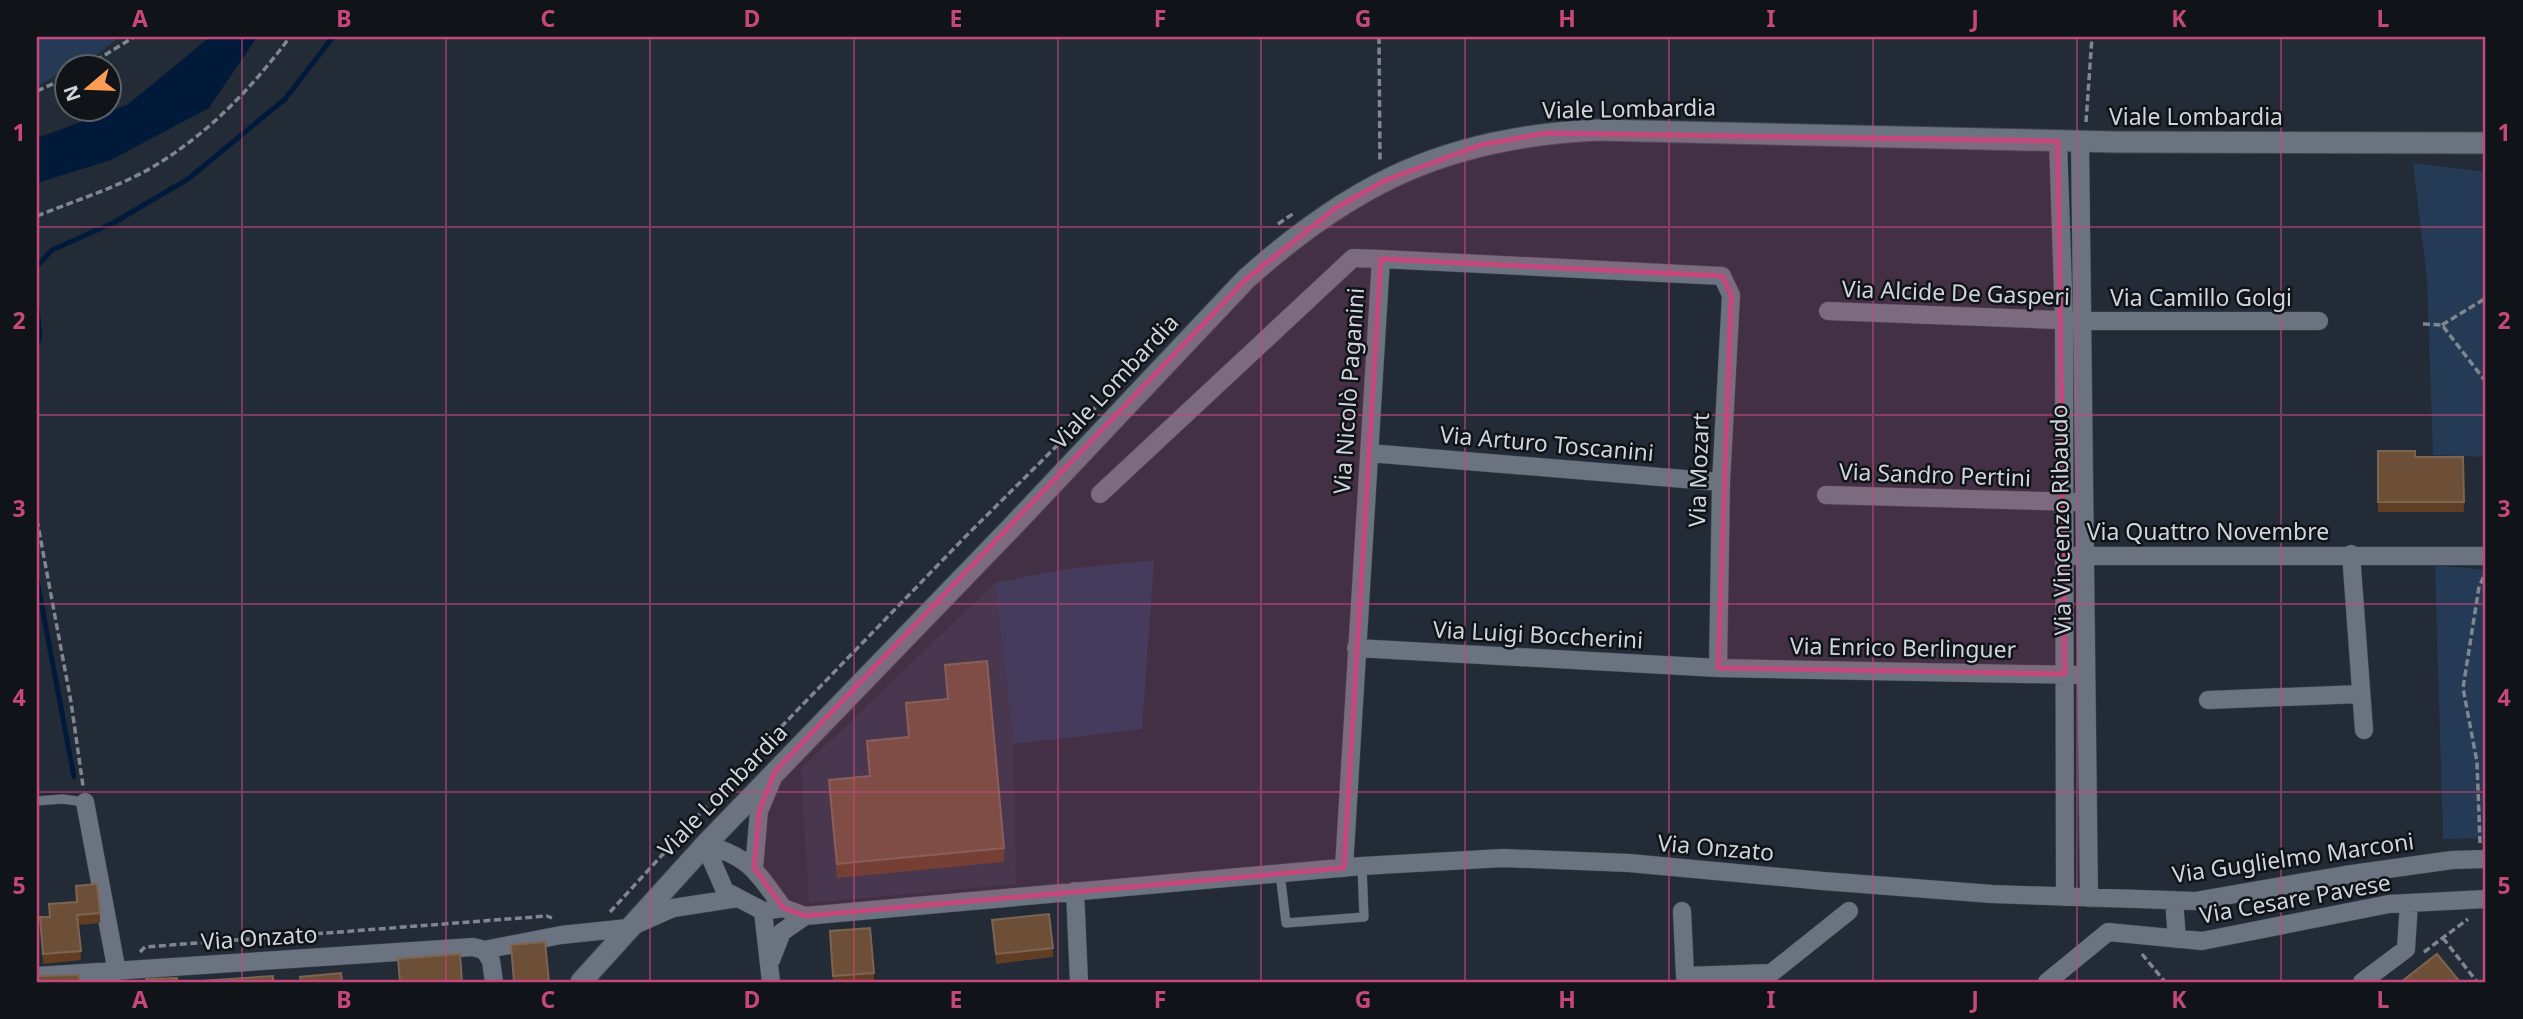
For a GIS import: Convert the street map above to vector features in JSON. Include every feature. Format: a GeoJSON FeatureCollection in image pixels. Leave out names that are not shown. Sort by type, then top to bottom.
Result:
{"type":"FeatureCollection","features":[{"type":"Feature","properties":{"kind":"street","name":"Viale Lombardia"},"geometry":{"type":"LineString","coordinates":[[581,982],[775,771],[1011,528],[1246,279],[1286,243],[1337,207],[1432,159],[1546,133],[1597,130],[2058,141],[2083,133],[2486,143]]}},
{"type":"Feature","properties":{"kind":"street","name":"Via Vincenzo Ribaudo"},"geometry":{"type":"LineString","coordinates":[[2065,897],[2066,502],[2083,133]]}},
{"type":"Feature","properties":{"kind":"street","name":"Via Vincenzo Ribaudo"},"geometry":{"type":"LineString","coordinates":[[2058,141],[2085,502],[2089,898]]}},
{"type":"Feature","properties":{"kind":"street"},"geometry":{"type":"LineString","coordinates":[[1100,494],[1353,258],[1381,259]]}},
{"type":"Feature","properties":{"kind":"street","name":"Via Nicolò Paganini"},"geometry":{"type":"LineString","coordinates":[[1344,867],[1381,259],[1722,276]]}},
{"type":"Feature","properties":{"kind":"street","name":"Via Mozart"},"geometry":{"type":"LineString","coordinates":[[1718,668],[1721,482],[1731,295],[1722,276]]}},
{"type":"Feature","properties":{"kind":"street","name":"Via Alcide De Gasperi"},"geometry":{"type":"LineString","coordinates":[[1828,311],[2073,320]]}},
{"type":"Feature","properties":{"kind":"street","name":"Via Camillo Golgi"},"geometry":{"type":"LineString","coordinates":[[2073,320],[2319,321]]}},
{"type":"Feature","properties":{"kind":"street","name":"Via Arturo Toscanini"},"geometry":{"type":"LineString","coordinates":[[1369,453],[1721,482]]}},
{"type":"Feature","properties":{"kind":"street","name":"Via Sandro Pertini"},"geometry":{"type":"LineString","coordinates":[[1826,495],[2085,502]]}},
{"type":"Feature","properties":{"kind":"street","name":"Via Quattro Novembre"},"geometry":{"type":"LineString","coordinates":[[2351,554],[2364,730]]}},
{"type":"Feature","properties":{"kind":"street","name":"Via Quattro Novembre"},"geometry":{"type":"LineString","coordinates":[[2065,556],[2486,556]]}},
{"type":"Feature","properties":{"kind":"street","name":"Via Luigi Boccherini"},"geometry":{"type":"LineString","coordinates":[[1356,649],[1718,668]]}},
{"type":"Feature","properties":{"kind":"street","name":"Via Enrico Berlinguer"},"geometry":{"type":"LineString","coordinates":[[1718,668],[2087,676]]}},
{"type":"Feature","properties":{"kind":"street"},"geometry":{"type":"LineString","coordinates":[[2208,701],[2361,694]]}},
{"type":"Feature","properties":{"kind":"street"},"geometry":{"type":"LineString","coordinates":[[754,868],[759,811],[775,771]]}},
{"type":"Feature","properties":{"kind":"street"},"geometry":{"type":"LineString","coordinates":[[85,802],[117,972]]}},
{"type":"Feature","properties":{"kind":"street"},"geometry":{"type":"LineString","coordinates":[[705,845],[727,850],[754,868],[783,908]]}},
{"type":"Feature","properties":{"kind":"street"},"geometry":{"type":"LineString","coordinates":[[705,845],[725,891],[763,911],[783,908],[805,916]]}},
{"type":"Feature","properties":{"kind":"street","name":"Via Onzato"},"geometry":{"type":"LineString","coordinates":[[805,916],[1344,867],[1503,858],[1629,863],[1823,881],[2065,897]]}},
{"type":"Feature","properties":{"kind":"street","name":"Via Guglielmo Marconi"},"geometry":{"type":"LineString","coordinates":[[2065,897],[2195,901],[2345,875],[2452,860],[2483,859]]}},
{"type":"Feature","properties":{"kind":"street"},"geometry":{"type":"LineString","coordinates":[[1075,891],[1079,982]]}},
{"type":"Feature","properties":{"kind":"street","name":"Via Onzato"},"geometry":{"type":"LineString","coordinates":[[37,976],[473,947],[484,950],[561,935],[628,928],[673,908],[738,898]]}},
{"type":"Feature","properties":{"kind":"street"},"geometry":{"type":"LineString","coordinates":[[2174,900],[2177,939]]}},
{"type":"Feature","properties":{"kind":"street"},"geometry":{"type":"LineString","coordinates":[[2362,982],[2406,948],[2409,903]]}},
{"type":"Feature","properties":{"kind":"street","name":"Via Cesare Pavese"},"geometry":{"type":"LineString","coordinates":[[2047,982],[2108,932],[2202,941],[2389,904],[2481,906]]}},
{"type":"Feature","properties":{"kind":"street"},"geometry":{"type":"LineString","coordinates":[[763,911],[771,982]]}},
{"type":"Feature","properties":{"kind":"street"},"geometry":{"type":"LineString","coordinates":[[1682,911],[1686,979],[1765,978],[1849,911]]}},
{"type":"Feature","properties":{"kind":"street"},"geometry":{"type":"LineString","coordinates":[[770,964],[782,932],[805,916]]}},
{"type":"Feature","properties":{"kind":"street"},"geometry":{"type":"LineString","coordinates":[[484,950],[491,961],[494,982]]}},
{"type":"Feature","properties":{"kind":"lane"},"geometry":{"type":"LineString","coordinates":[[37,801],[62,799],[85,802]]}},
{"type":"Feature","properties":{"kind":"lane"},"geometry":{"type":"LineString","coordinates":[[1280,873],[1286,923],[1364,917],[1362,866]]}},
{"type":"Feature","properties":{"kind":"path"},"geometry":{"type":"LineString","coordinates":[[110,52],[134,37]]}},
{"type":"Feature","properties":{"kind":"path"},"geometry":{"type":"LineString","coordinates":[[37,216],[107,188],[163,161],[229,110],[290,37]]}},
{"type":"Feature","properties":{"kind":"path"},"geometry":{"type":"LineString","coordinates":[[1379,37],[1380,162]]}},
{"type":"Feature","properties":{"kind":"path"},"geometry":{"type":"LineString","coordinates":[[2083,133],[2092,37]]}},
{"type":"Feature","properties":{"kind":"path"},"geometry":{"type":"LineString","coordinates":[[2083,133],[2096,125]]}},
{"type":"Feature","properties":{"kind":"path"},"geometry":{"type":"LineString","coordinates":[[1371,166],[1390,158]]}},
{"type":"Feature","properties":{"kind":"path"},"geometry":{"type":"LineString","coordinates":[[1275,227],[1296,212]]}},
{"type":"Feature","properties":{"kind":"path"},"geometry":{"type":"LineString","coordinates":[[2423,324],[2442,325],[2486,298]]}},
{"type":"Feature","properties":{"kind":"path"},"geometry":{"type":"LineString","coordinates":[[2442,325],[2486,382]]}},
{"type":"Feature","properties":{"kind":"path"},"geometry":{"type":"LineString","coordinates":[[606,916],[750,759],[966,536],[1104,399]]}},
{"type":"Feature","properties":{"kind":"path"},"geometry":{"type":"LineString","coordinates":[[37,520],[71,702],[85,802]]}},
{"type":"Feature","properties":{"kind":"path"},"geometry":{"type":"LineString","coordinates":[[2483,859],[2477,762],[2463,688],[2479,587],[2486,572]]}},
{"type":"Feature","properties":{"kind":"path"},"geometry":{"type":"LineString","coordinates":[[2406,948],[2422,954],[2481,906]]}},
{"type":"Feature","properties":{"kind":"path"},"geometry":{"type":"LineString","coordinates":[[139,970],[139,954],[145,947],[547,916],[559,922]]}},
{"type":"Feature","properties":{"kind":"path"},"geometry":{"type":"LineString","coordinates":[[2126,934],[2165,982]]}},
{"type":"Feature","properties":{"kind":"path"},"geometry":{"type":"LineString","coordinates":[[2442,938],[2477,982]]}},
{"type":"Feature","properties":{"kind":"highlighted area"},"geometry":{"type":"Polygon","coordinates":[[[1546,133],[2058,141],[2065,674],[1718,668],[1731,295],[1722,276],[1381,259],[1344,868],[805,916],[783,908],[754,868],[759,811],[775,771],[1246,279],[1337,207],[1386,180],[1480,145],[1546,133]]]}},
{"type":"Feature","properties":{"kind":"shaded area"},"geometry":{"type":"Polygon","coordinates":[[[37,37],[119,37],[100,52],[52,52],[52,78],[37,86],[37,37]]]}},
{"type":"Feature","properties":{"kind":"shaded area"},"geometry":{"type":"Polygon","coordinates":[[[210,37],[257,37],[209,108],[111,160],[37,183],[37,138],[81,122],[122,122],[122,107],[210,37]]]}},
{"type":"Feature","properties":{"kind":"shaded area"},"geometry":{"type":"Polygon","coordinates":[[[2413,163],[2486,172],[2486,457],[2433,455],[2427,279],[2413,163]]]}},
{"type":"Feature","properties":{"kind":"shaded area"},"geometry":{"type":"Polygon","coordinates":[[[1154,560],[1142,729],[1014,744],[995,583],[1059,570],[1154,560]]]}},
{"type":"Feature","properties":{"kind":"shaded area"},"geometry":{"type":"Polygon","coordinates":[[[2435,565],[2486,570],[2486,838],[2443,839],[2435,565]]]}},
{"type":"Feature","properties":{"kind":"shaded area"},"geometry":{"type":"Polygon","coordinates":[[[995,583],[1014,744],[1016,884],[809,903],[801,769],[995,583]]]}},
{"type":"Feature","properties":{"kind":"building"},"geometry":{"type":"Polygon","coordinates":[[[2378,451],[2415,451],[2415,457],[2463,457],[2464,502],[2378,502],[2378,451]]]}},
{"type":"Feature","properties":{"kind":"building"},"geometry":{"type":"Polygon","coordinates":[[[987,661],[1004,848],[837,864],[829,780],[870,776],[867,741],[909,737],[906,703],[948,699],[945,665],[987,661]]]}},
{"type":"Feature","properties":{"kind":"building"},"geometry":{"type":"Polygon","coordinates":[[[97,884],[100,913],[77,915],[81,951],[43,954],[40,917],[50,917],[49,904],[77,902],[76,886],[97,884]]]}},
{"type":"Feature","properties":{"kind":"building"},"geometry":{"type":"Polygon","coordinates":[[[1049,914],[1053,948],[996,954],[992,920],[1049,914]]]}},
{"type":"Feature","properties":{"kind":"building"},"geometry":{"type":"Polygon","coordinates":[[[870,928],[874,973],[833,976],[830,931],[870,928]]]}},
{"type":"Feature","properties":{"kind":"building"},"geometry":{"type":"Polygon","coordinates":[[[545,942],[549,982],[514,982],[511,945],[545,942]]]}},
{"type":"Feature","properties":{"kind":"building"},"geometry":{"type":"Polygon","coordinates":[[[460,954],[462,982],[400,982],[398,959],[460,954]]]}},
{"type":"Feature","properties":{"kind":"building"},"geometry":{"type":"Polygon","coordinates":[[[2437,954],[2460,982],[2401,982],[2437,954]]]}},
{"type":"Feature","properties":{"kind":"building"},"geometry":{"type":"Polygon","coordinates":[[[341,973],[342,982],[301,982],[300,977],[341,973]]]}},
{"type":"Feature","properties":{"kind":"building"},"geometry":{"type":"Polygon","coordinates":[[[79,975],[79,982],[37,982],[37,976],[79,975]]]}},
{"type":"Feature","properties":{"kind":"building"},"geometry":{"type":"Polygon","coordinates":[[[273,976],[273,982],[202,982],[202,981],[273,976]]]}},
{"type":"Feature","properties":{"kind":"building"},"geometry":{"type":"Polygon","coordinates":[[[177,978],[177,982],[146,982],[146,979],[177,978]]]}},
{"type":"Feature","properties":{"kind":"waterway"},"geometry":{"type":"LineString","coordinates":[[37,266],[52,250],[113,223],[188,179],[285,99],[333,37]]}},
{"type":"Feature","properties":{"kind":"waterway"},"geometry":{"type":"LineString","coordinates":[[37,308],[40,336],[37,345]]}},
{"type":"Feature","properties":{"kind":"waterway"},"geometry":{"type":"LineString","coordinates":[[37,580],[74,777]]}}]}
